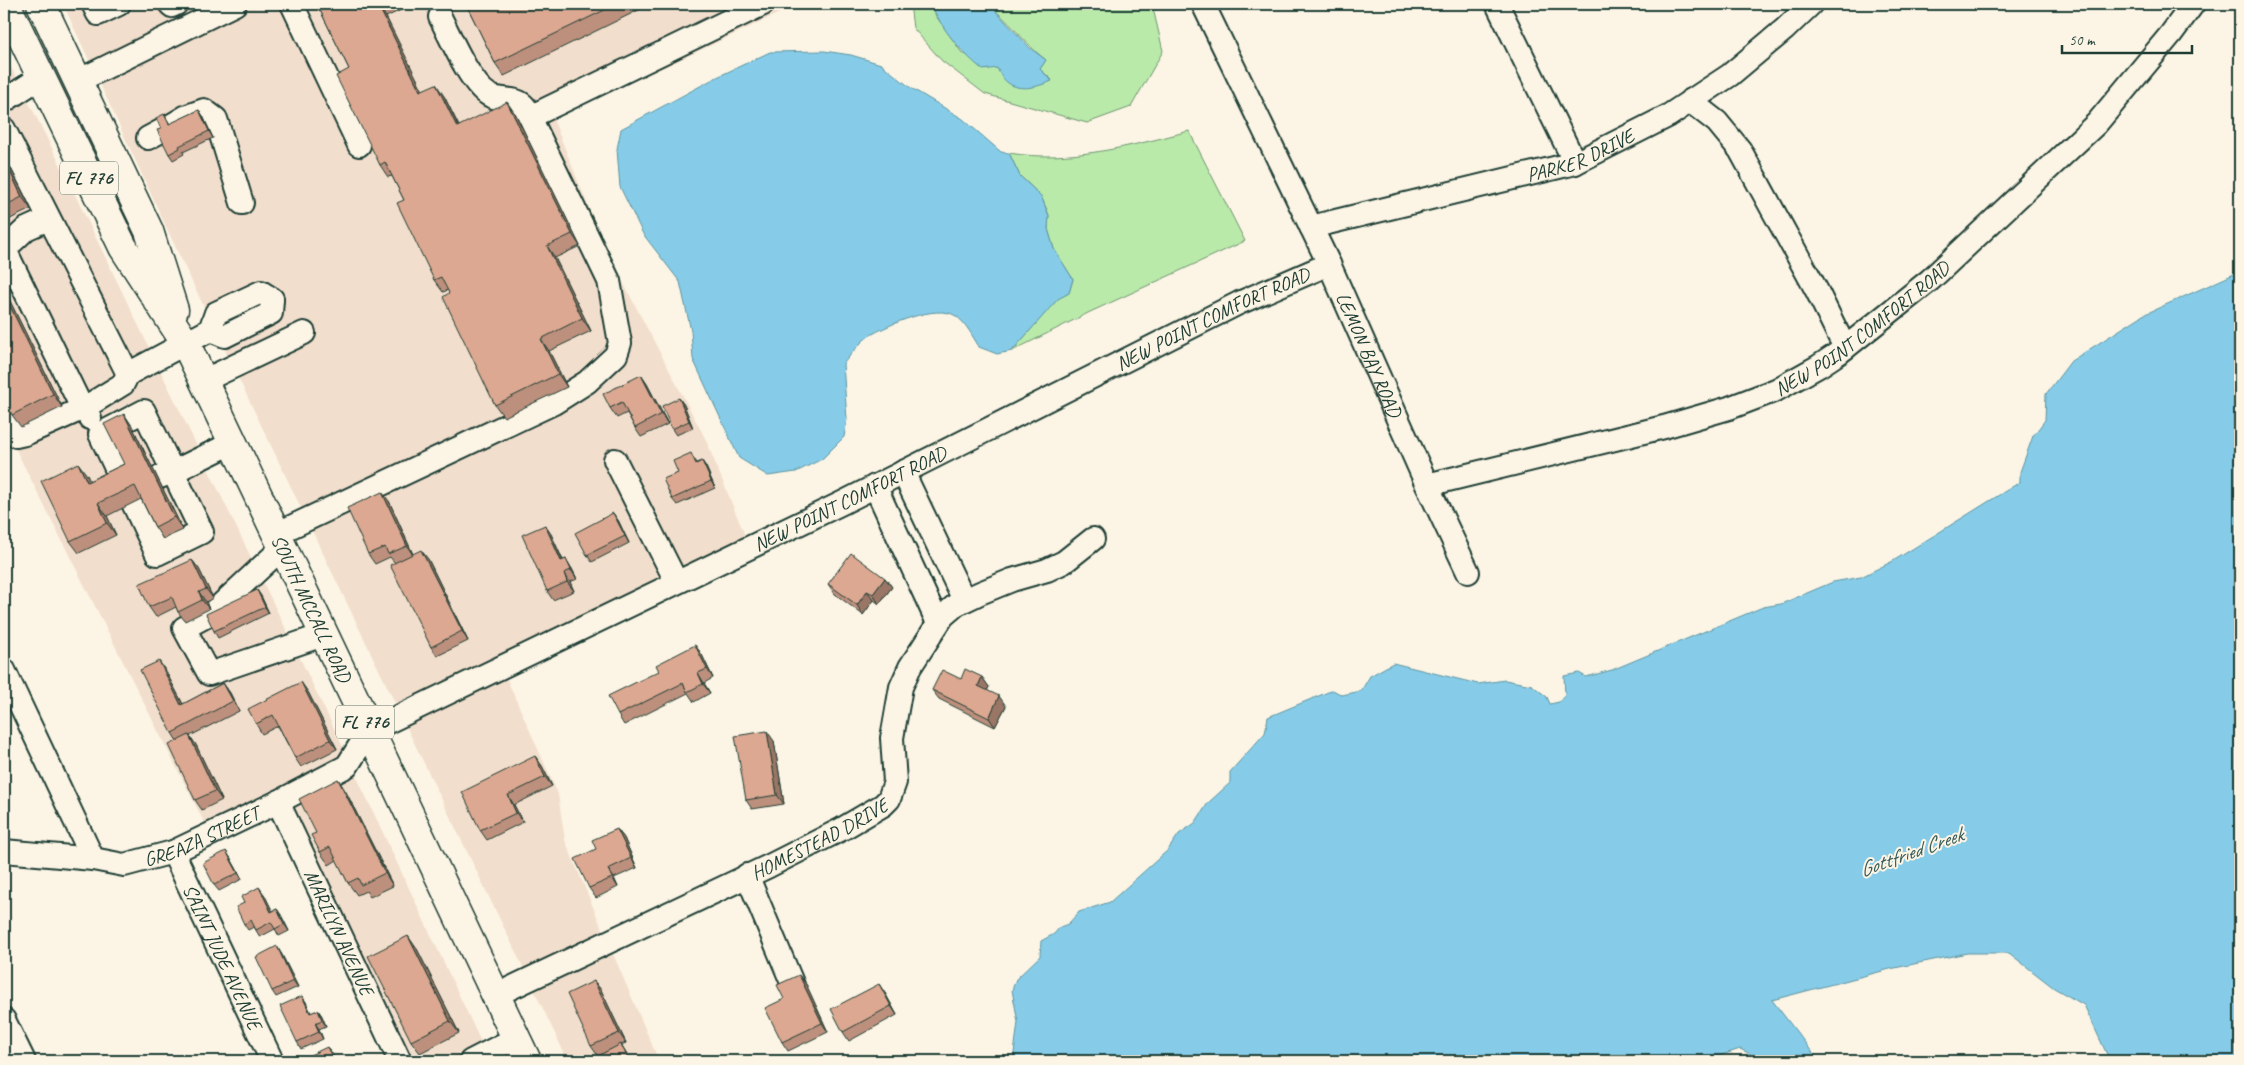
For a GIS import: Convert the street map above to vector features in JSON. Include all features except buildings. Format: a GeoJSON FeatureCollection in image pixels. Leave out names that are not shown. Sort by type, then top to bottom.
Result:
{"type":"FeatureCollection","features":[{"type":"Feature","properties":{"kind":"main road","name":"SOUTH MCCALL ROAD"},"geometry":{"type":"LineString","coordinates":[[6,4],[123,247],[186,344]]}},
{"type":"Feature","properties":{"kind":"main road","name":"SOUTH MCCALL ROAD"},"geometry":{"type":"LineString","coordinates":[[41,4],[149,232],[186,344],[203,381],[522,1050]]}},
{"type":"Feature","properties":{"kind":"street"},"geometry":{"type":"LineString","coordinates":[[93,4],[98,14],[119,4]]}},
{"type":"Feature","properties":{"kind":"street"},"geometry":{"type":"LineString","coordinates":[[170,4],[172,6],[176,4]]}},
{"type":"Feature","properties":{"kind":"street"},"geometry":{"type":"LineString","coordinates":[[78,81],[235,4]]}},
{"type":"Feature","properties":{"kind":"street"},"geometry":{"type":"LineString","coordinates":[[292,4],[359,145]]}},
{"type":"Feature","properties":{"kind":"street"},"geometry":{"type":"LineString","coordinates":[[530,117],[763,4]]}},
{"type":"Feature","properties":{"kind":"street","name":"LEMON BAY ROAD"},"geometry":{"type":"LineString","coordinates":[[1203,4],[1329,264],[1427,485],[1468,572]]}},
{"type":"Feature","properties":{"kind":"street"},"geometry":{"type":"LineString","coordinates":[[1497,4],[1575,163]]}},
{"type":"Feature","properties":{"kind":"street","name":"PARKER DRIVE"},"geometry":{"type":"LineString","coordinates":[[1311,227],[1575,163],[1630,136],[1690,102],[1730,75],[1811,4]]}},
{"type":"Feature","properties":{"kind":"street","name":"NEW POINT COMFORT ROAD"},"geometry":{"type":"LineString","coordinates":[[1427,485],[1664,427],[1729,408],[1776,390],[1819,366],[1845,348],[1930,280],[2097,122],[2171,34],[2193,4]]}},
{"type":"Feature","properties":{"kind":"street"},"geometry":{"type":"LineString","coordinates":[[324,635],[209,674],[184,628],[212,613],[279,541],[554,403],[587,382],[616,355],[620,343],[609,281],[530,117],[522,103],[490,96],[476,85],[440,17]]}},
{"type":"Feature","properties":{"kind":"street"},"geometry":{"type":"LineString","coordinates":[[4,101],[41,77]]}},
{"type":"Feature","properties":{"kind":"street"},"geometry":{"type":"LineString","coordinates":[[1690,102],[1717,122],[1740,150],[1818,291],[1845,348]]}},
{"type":"Feature","properties":{"kind":"street"},"geometry":{"type":"LineString","coordinates":[[161,131],[186,116],[204,110],[216,119],[242,203]]}},
{"type":"Feature","properties":{"kind":"street"},"geometry":{"type":"LineString","coordinates":[[4,129],[9,154],[48,219],[128,374]]}},
{"type":"Feature","properties":{"kind":"street"},"geometry":{"type":"LineString","coordinates":[[48,219],[26,229],[7,246],[8,256],[81,406],[121,468]]}},
{"type":"Feature","properties":{"kind":"street","name":"NEW POINT COMFORT ROAD"},"geometry":{"type":"LineString","coordinates":[[369,731],[875,486],[1230,308],[1329,264]]}},
{"type":"Feature","properties":{"kind":"street"},"geometry":{"type":"LineString","coordinates":[[4,414],[16,436],[25,434],[84,408],[123,384],[128,374],[210,330],[216,314],[231,305],[261,292],[278,296]]}},
{"type":"Feature","properties":{"kind":"street"},"geometry":{"type":"LineString","coordinates":[[203,381],[304,333]]}},
{"type":"Feature","properties":{"kind":"street"},"geometry":{"type":"LineString","coordinates":[[100,434],[144,411],[158,488],[232,442]]}},
{"type":"Feature","properties":{"kind":"street"},"geometry":{"type":"LineString","coordinates":[[615,460],[676,581]]}},
{"type":"Feature","properties":{"kind":"street"},"geometry":{"type":"LineString","coordinates":[[903,472],[964,600]]}},
{"type":"Feature","properties":{"kind":"street"},"geometry":{"type":"LineString","coordinates":[[875,486],[938,623]]}},
{"type":"Feature","properties":{"kind":"street","name":"HOMESTEAD DRIVE"},"geometry":{"type":"LineString","coordinates":[[496,995],[842,828],[872,812],[890,799],[895,782],[892,752],[893,729],[901,687],[910,667],[938,623],[949,610],[964,600],[1006,582],[1056,566],[1073,556],[1093,539]]}},
{"type":"Feature","properties":{"kind":"street"},"geometry":{"type":"LineString","coordinates":[[4,670],[93,860]]}},
{"type":"Feature","properties":{"kind":"street","name":"GREAZA STREET"},"geometry":{"type":"LineString","coordinates":[[4,851],[124,865],[173,852],[278,802],[347,766],[369,731]]}},
{"type":"Feature","properties":{"kind":"street","name":"MARILYN AVENUE"},"geometry":{"type":"LineString","coordinates":[[278,802],[400,1061]]}},
{"type":"Feature","properties":{"kind":"street","name":"SAINT JUDE AVENUE"},"geometry":{"type":"LineString","coordinates":[[173,852],[272,1061]]}},
{"type":"Feature","properties":{"kind":"street"},"geometry":{"type":"LineString","coordinates":[[746,875],[793,985]]}},
{"type":"Feature","properties":{"kind":"street"},"geometry":{"type":"LineString","coordinates":[[4,1020],[24,1061]]}},
{"type":"Feature","properties":{"kind":"street"},"geometry":{"type":"LineString","coordinates":[[472,1061],[522,1050]]}},
{"type":"Feature","properties":{"kind":"shaded area"},"geometry":{"type":"Polygon","coordinates":[[[63,4],[799,4],[553,119],[606,250],[705,438],[746,538],[397,707],[181,259],[63,4]]]}},
{"type":"Feature","properties":{"kind":"shaded area"},"geometry":{"type":"Polygon","coordinates":[[[4,53],[63,170],[345,751],[340,759],[206,826],[4,426],[4,53]]]}},
{"type":"Feature","properties":{"kind":"shaded area"},"geometry":{"type":"Polygon","coordinates":[[[505,675],[558,794],[565,840],[604,933],[525,971],[405,724],[505,675]]]}},
{"type":"Feature","properties":{"kind":"shaded area"},"geometry":{"type":"Polygon","coordinates":[[[354,771],[490,1061],[411,1061],[291,806],[354,771]]]}},
{"type":"Feature","properties":{"kind":"shaded area"},"geometry":{"type":"Polygon","coordinates":[[[611,949],[659,1061],[568,1061],[533,988],[611,949]]]}},
{"type":"Feature","properties":{"kind":"green space"},"geometry":{"type":"Polygon","coordinates":[[[910,4],[931,4],[936,16],[962,53],[997,68],[1052,80],[1040,69],[1046,60],[1002,16],[986,4],[1152,4],[1163,51],[1131,107],[1087,123],[985,94],[942,61],[913,28],[910,4]]]}},
{"type":"Feature","properties":{"kind":"green space"},"geometry":{"type":"Polygon","coordinates":[[[1189,131],[1245,241],[1090,312],[1012,351],[1058,298],[1069,293],[1073,279],[1054,249],[1048,229],[1049,215],[1041,196],[1020,176],[1009,153],[1032,156],[1077,154],[1122,147],[1189,131]]]}},
{"type":"Feature","properties":{"kind":"water"},"geometry":{"type":"Polygon","coordinates":[[[931,4],[986,4],[991,6],[1030,48],[1046,60],[1040,69],[1052,81],[1028,88],[1020,88],[1007,82],[997,68],[983,70],[953,40],[935,14],[931,4]]]}},
{"type":"Feature","properties":{"kind":"water"},"geometry":{"type":"Polygon","coordinates":[[[824,51],[851,55],[881,64],[911,88],[963,119],[1001,152],[1009,153],[1020,176],[1041,196],[1049,216],[1048,229],[1054,249],[1073,279],[1069,293],[1058,299],[1012,351],[997,354],[979,347],[963,322],[956,316],[947,313],[937,312],[912,317],[869,336],[843,364],[847,419],[844,437],[822,459],[796,472],[768,476],[739,458],[693,359],[691,331],[680,282],[643,234],[620,187],[617,149],[621,129],[715,78],[770,52],[824,51]]]}},
{"type":"Feature","properties":{"kind":"water","name":"Gottfried Creek"},"geometry":{"type":"Polygon","coordinates":[[[2240,269],[2240,1061],[2110,1061],[2084,1005],[2054,988],[2009,953],[1967,953],[1890,969],[1772,1000],[1819,1061],[1765,1061],[1740,1049],[1719,1056],[1712,1061],[1013,1061],[1018,1022],[1012,990],[1016,979],[1040,956],[1041,941],[1054,934],[1060,927],[1068,924],[1079,912],[1110,902],[1168,850],[1179,834],[1195,823],[1208,803],[1230,783],[1230,772],[1265,733],[1268,717],[1333,690],[1342,695],[1361,691],[1370,676],[1393,663],[1478,684],[1505,680],[1532,685],[1547,697],[1550,704],[1559,702],[1565,695],[1564,676],[1579,673],[1586,677],[1612,670],[1763,607],[1781,604],[1833,582],[1861,577],[1893,561],[2020,482],[2020,472],[2033,436],[2045,420],[2046,394],[2071,361],[2143,315],[2234,274],[2240,269]]]}}]}
